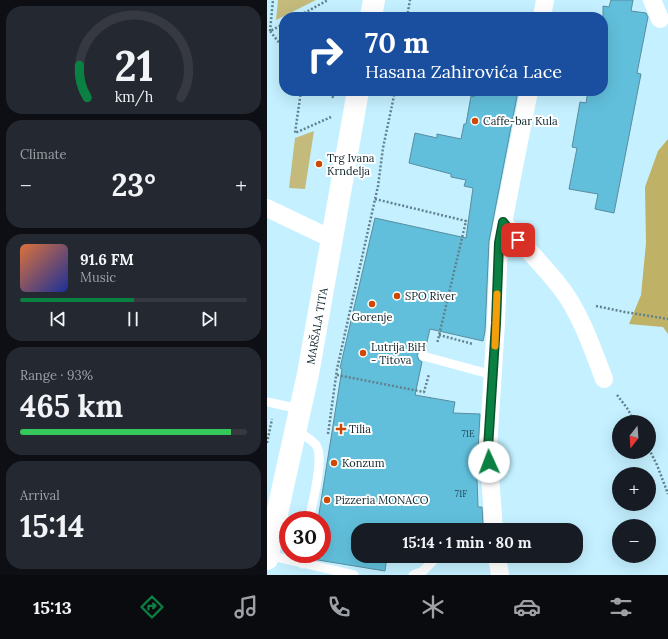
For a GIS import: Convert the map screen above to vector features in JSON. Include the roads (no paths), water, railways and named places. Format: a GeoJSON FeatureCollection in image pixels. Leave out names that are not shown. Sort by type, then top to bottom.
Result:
{"type":"FeatureCollection","features":[{"type":"Feature","properties":{"kind":"street"},"geometry":{"type":"LineString","coordinates":[[372,12],[374,0]]}},
{"type":"Feature","properties":{"kind":"street"},"geometry":{"type":"LineString","coordinates":[[543,12],[545,0]]}},
{"type":"Feature","properties":{"kind":"street"},"geometry":{"type":"LineString","coordinates":[[652,0],[660,19]]}},
{"type":"Feature","properties":{"kind":"street","name":"MARŠALA TITA"},"geometry":{"type":"LineString","coordinates":[[267,557],[296,430],[357,96]]}},
{"type":"Feature","properties":{"kind":"street"},"geometry":{"type":"LineString","coordinates":[[493,523],[488,448],[499,243],[528,96]]}},
{"type":"Feature","properties":{"kind":"street"},"geometry":{"type":"LineString","coordinates":[[267,208],[332,239]]}},
{"type":"Feature","properties":{"kind":"street"},"geometry":{"type":"LineString","coordinates":[[503,222],[525,249],[541,264],[569,299],[604,379]]}},
{"type":"Feature","properties":{"kind":"street"},"geometry":{"type":"LineString","coordinates":[[498,563],[500,575]]}},
{"type":"Feature","properties":{"kind":"lane"},"geometry":{"type":"LineString","coordinates":[[423,356],[493,375]]}},
{"type":"Feature","properties":{"kind":"lane"},"geometry":{"type":"LineString","coordinates":[[267,402],[300,409]]}},
{"type":"Feature","properties":{"kind":"lane"},"geometry":{"type":"LineString","coordinates":[[296,430],[317,446],[320,457],[311,511]]}},
{"type":"Feature","properties":{"kind":"lane"},"geometry":{"type":"LineString","coordinates":[[267,557],[354,575]]}},
{"type":"Feature","properties":{"kind":"lane"},"geometry":{"type":"LineString","coordinates":[[413,575],[423,571],[431,563]]}},
{"type":"Feature","properties":{"kind":"place","name":"Caffe-bar Kula"},"geometry":{"type":"Point","coordinates":[475,121]}},
{"type":"Feature","properties":{"kind":"place","name":"Trg Ivana Krndelja"},"geometry":{"type":"Point","coordinates":[319,164]}},
{"type":"Feature","properties":{"kind":"place","name":"SPO River"},"geometry":{"type":"Point","coordinates":[397,296]}},
{"type":"Feature","properties":{"kind":"place","name":"Gorenje"},"geometry":{"type":"Point","coordinates":[372,304]}},
{"type":"Feature","properties":{"kind":"place","name":"Lutrija BiH - Titova"},"geometry":{"type":"Point","coordinates":[363,353]}},
{"type":"Feature","properties":{"kind":"place","name":"Tilia"},"geometry":{"type":"Point","coordinates":[341,429]}},
{"type":"Feature","properties":{"kind":"place","name":"Konzum"},"geometry":{"type":"Point","coordinates":[334,463]}},
{"type":"Feature","properties":{"kind":"place","name":"Pizzeria MONACO"},"geometry":{"type":"Point","coordinates":[327,500]}}]}
